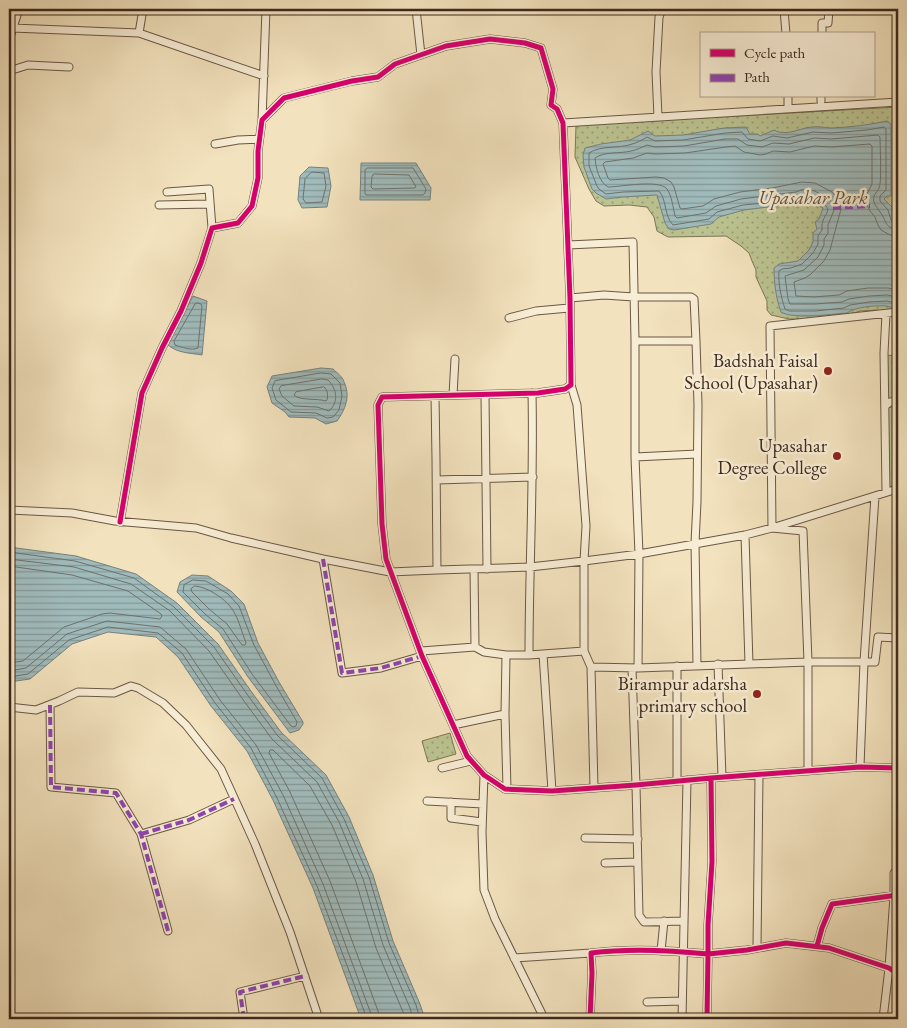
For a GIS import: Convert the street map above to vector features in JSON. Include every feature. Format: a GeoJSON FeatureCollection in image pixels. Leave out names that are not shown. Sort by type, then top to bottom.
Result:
{"type":"FeatureCollection","features":[{"type":"Feature","properties":{"kind":"street"},"geometry":{"type":"LineString","coordinates":[[9,40],[19,9]]}},
{"type":"Feature","properties":{"kind":"street"},"geometry":{"type":"LineString","coordinates":[[139,34],[143,9]]}},
{"type":"Feature","properties":{"kind":"street"},"geometry":{"type":"LineString","coordinates":[[212,228],[238,223],[252,206],[258,178],[266,9]]}},
{"type":"Feature","properties":{"kind":"street"},"geometry":{"type":"LineString","coordinates":[[416,9],[421,55]]}},
{"type":"Feature","properties":{"kind":"street"},"geometry":{"type":"LineString","coordinates":[[658,117],[656,72],[659,17],[662,9]]}},
{"type":"Feature","properties":{"kind":"street"},"geometry":{"type":"LineString","coordinates":[[784,9],[786,32]]}},
{"type":"Feature","properties":{"kind":"street"},"geometry":{"type":"LineString","coordinates":[[822,32],[822,23],[828,23],[829,9]]}},
{"type":"Feature","properties":{"kind":"street"},"geometry":{"type":"LineString","coordinates":[[12,28],[139,34],[264,76]]}},
{"type":"Feature","properties":{"kind":"street"},"geometry":{"type":"LineString","coordinates":[[262,120],[284,98],[378,76],[395,64],[446,46],[490,39],[525,43],[541,48],[553,89],[551,105],[557,109],[563,123],[570,298],[571,384],[578,414],[586,526],[584,651],[591,667],[594,788]]}},
{"type":"Feature","properties":{"kind":"street"},"geometry":{"type":"LineString","coordinates":[[9,71],[28,65],[69,68]]}},
{"type":"Feature","properties":{"kind":"street"},"geometry":{"type":"LineString","coordinates":[[788,98],[788,108]]}},
{"type":"Feature","properties":{"kind":"street"},"geometry":{"type":"LineString","coordinates":[[563,123],[898,102]]}},
{"type":"Feature","properties":{"kind":"street"},"geometry":{"type":"LineString","coordinates":[[215,144],[260,139]]}},
{"type":"Feature","properties":{"kind":"street"},"geometry":{"type":"LineString","coordinates":[[120,522],[142,393],[181,311],[201,263],[212,228],[209,189],[168,192]]}},
{"type":"Feature","properties":{"kind":"street"},"geometry":{"type":"LineString","coordinates":[[159,205],[210,204]]}},
{"type":"Feature","properties":{"kind":"street"},"geometry":{"type":"LineString","coordinates":[[568,245],[633,242],[639,554],[635,668],[639,915],[644,922],[684,921]]}},
{"type":"Feature","properties":{"kind":"street"},"geometry":{"type":"LineString","coordinates":[[570,298],[604,295],[691,297],[694,299],[698,405],[695,544],[697,666]]}},
{"type":"Feature","properties":{"kind":"street"},"geometry":{"type":"LineString","coordinates":[[509,318],[536,311],[570,308]]}},
{"type":"Feature","properties":{"kind":"street"},"geometry":{"type":"LineString","coordinates":[[772,528],[770,326],[898,312]]}},
{"type":"Feature","properties":{"kind":"street"},"geometry":{"type":"LineString","coordinates":[[886,314],[884,353],[886,492]]}},
{"type":"Feature","properties":{"kind":"street"},"geometry":{"type":"LineString","coordinates":[[635,341],[696,341]]}},
{"type":"Feature","properties":{"kind":"street"},"geometry":{"type":"LineString","coordinates":[[453,396],[455,360]]}},
{"type":"Feature","properties":{"kind":"street"},"geometry":{"type":"LineString","coordinates":[[571,384],[565,389],[532,393],[382,397],[378,405],[382,524],[386,559],[421,654],[467,756],[471,761],[484,775],[505,789],[552,791],[636,786],[722,777],[860,767],[898,768]]}},
{"type":"Feature","properties":{"kind":"street"},"geometry":{"type":"LineString","coordinates":[[529,656],[533,476],[532,393]]}},
{"type":"Feature","properties":{"kind":"street"},"geometry":{"type":"LineString","coordinates":[[484,394],[487,569]]}},
{"type":"Feature","properties":{"kind":"street"},"geometry":{"type":"LineString","coordinates":[[435,396],[437,570]]}},
{"type":"Feature","properties":{"kind":"street"},"geometry":{"type":"LineString","coordinates":[[885,406],[890,402],[898,401]]}},
{"type":"Feature","properties":{"kind":"street"},"geometry":{"type":"LineString","coordinates":[[636,457],[697,454]]}},
{"type":"Feature","properties":{"kind":"street"},"geometry":{"type":"LineString","coordinates":[[437,480],[533,476]]}},
{"type":"Feature","properties":{"kind":"street"},"geometry":{"type":"LineString","coordinates":[[9,510],[72,513],[120,522],[196,528],[323,559],[390,572],[530,567],[639,554],[745,535],[898,490]]}},
{"type":"Feature","properties":{"kind":"street"},"geometry":{"type":"LineString","coordinates":[[860,767],[864,662],[875,496]]}},
{"type":"Feature","properties":{"kind":"street"},"geometry":{"type":"LineString","coordinates":[[772,528],[803,531],[808,662],[808,771]]}},
{"type":"Feature","properties":{"kind":"street"},"geometry":{"type":"LineString","coordinates":[[745,535],[749,664]]}},
{"type":"Feature","properties":{"kind":"street"},"geometry":{"type":"LineString","coordinates":[[323,559],[342,673],[381,668],[421,654],[475,647],[484,652],[506,656],[584,651]]}},
{"type":"Feature","properties":{"kind":"street"},"geometry":{"type":"LineString","coordinates":[[474,569],[475,647]]}},
{"type":"Feature","properties":{"kind":"street"},"geometry":{"type":"LineString","coordinates":[[591,667],[635,668],[718,664],[875,662],[878,638],[898,638]]}},
{"type":"Feature","properties":{"kind":"street"},"geometry":{"type":"LineString","coordinates":[[543,654],[552,791]]}},
{"type":"Feature","properties":{"kind":"street"},"geometry":{"type":"LineString","coordinates":[[506,656],[507,789]]}},
{"type":"Feature","properties":{"kind":"street"},"geometry":{"type":"LineString","coordinates":[[718,664],[722,777]]}},
{"type":"Feature","properties":{"kind":"street"},"geometry":{"type":"LineString","coordinates":[[677,666],[677,781]]}},
{"type":"Feature","properties":{"kind":"street"},"geometry":{"type":"LineString","coordinates":[[9,707],[36,710],[78,692],[114,693],[130,686],[138,688],[162,703],[186,725],[221,769],[256,844],[290,932],[319,1019]]}},
{"type":"Feature","properties":{"kind":"street"},"geometry":{"type":"LineString","coordinates":[[50,705],[51,787],[116,793],[141,834],[168,932]]}},
{"type":"Feature","properties":{"kind":"street"},"geometry":{"type":"LineString","coordinates":[[454,726],[505,714]]}},
{"type":"Feature","properties":{"kind":"street"},"geometry":{"type":"LineString","coordinates":[[442,768],[471,761]]}},
{"type":"Feature","properties":{"kind":"street"},"geometry":{"type":"LineString","coordinates":[[484,775],[482,804],[484,890],[495,919],[543,1019]]}},
{"type":"Feature","properties":{"kind":"street"},"geometry":{"type":"LineString","coordinates":[[757,948],[758,775]]}},
{"type":"Feature","properties":{"kind":"street"},"geometry":{"type":"LineString","coordinates":[[707,1019],[708,925],[712,862],[711,778]]}},
{"type":"Feature","properties":{"kind":"street"},"geometry":{"type":"LineString","coordinates":[[682,1019],[687,780]]}},
{"type":"Feature","properties":{"kind":"street"},"geometry":{"type":"LineString","coordinates":[[141,834],[189,820],[234,799]]}},
{"type":"Feature","properties":{"kind":"street"},"geometry":{"type":"LineString","coordinates":[[427,801],[482,804]]}},
{"type":"Feature","properties":{"kind":"street"},"geometry":{"type":"LineString","coordinates":[[451,802],[452,818]]}},
{"type":"Feature","properties":{"kind":"street"},"geometry":{"type":"LineString","coordinates":[[444,823],[452,818],[482,822]]}},
{"type":"Feature","properties":{"kind":"street"},"geometry":{"type":"LineString","coordinates":[[585,838],[638,839]]}},
{"type":"Feature","properties":{"kind":"street"},"geometry":{"type":"LineString","coordinates":[[605,863],[637,862]]}},
{"type":"Feature","properties":{"kind":"street"},"geometry":{"type":"LineString","coordinates":[[883,1019],[896,895],[894,873],[898,868]]}},
{"type":"Feature","properties":{"kind":"street"},"geometry":{"type":"LineString","coordinates":[[817,946],[832,904],[896,895]]}},
{"type":"Feature","properties":{"kind":"street"},"geometry":{"type":"LineString","coordinates":[[661,951],[664,921]]}},
{"type":"Feature","properties":{"kind":"street"},"geometry":{"type":"LineString","coordinates":[[514,958],[606,951],[661,951],[708,954],[786,943],[829,948],[889,968],[898,974]]}},
{"type":"Feature","properties":{"kind":"street"},"geometry":{"type":"LineString","coordinates":[[590,953],[592,972],[590,1019]]}},
{"type":"Feature","properties":{"kind":"street"},"geometry":{"type":"LineString","coordinates":[[244,1019],[240,992],[305,976]]}},
{"type":"Feature","properties":{"kind":"street"},"geometry":{"type":"LineString","coordinates":[[647,1002],[682,1001]]}},
{"type":"Feature","properties":{"kind":"green space","name":"Upasahar Park"},"geometry":{"type":"Polygon","coordinates":[[[898,107],[898,315],[877,310],[860,311],[848,315],[824,315],[814,319],[789,319],[771,315],[767,310],[767,301],[756,277],[756,270],[749,253],[741,246],[726,236],[668,237],[657,231],[654,217],[647,207],[629,205],[604,206],[596,201],[575,157],[576,125],[898,107]]]}},
{"type":"Feature","properties":{"kind":"green space"},"geometry":{"type":"Polygon","coordinates":[[[885,355],[898,356],[898,399],[887,401],[885,355]]]}},
{"type":"Feature","properties":{"kind":"green space"},"geometry":{"type":"Polygon","coordinates":[[[898,406],[898,486],[889,488],[887,408],[898,406]]]}},
{"type":"Feature","properties":{"kind":"green space"},"geometry":{"type":"Polygon","coordinates":[[[450,733],[456,754],[428,762],[422,741],[450,733]]]}},
{"type":"Feature","properties":{"kind":"water","name":"Upasahar Park"},"geometry":{"type":"Polygon","coordinates":[[[887,121],[891,124],[891,196],[887,196],[884,199],[892,207],[895,217],[898,219],[898,308],[871,306],[855,309],[847,313],[813,316],[795,316],[781,312],[774,279],[774,268],[779,264],[798,261],[809,250],[813,242],[813,233],[817,229],[815,222],[819,219],[823,208],[807,200],[804,200],[799,205],[793,203],[744,210],[719,217],[711,224],[674,230],[669,229],[665,223],[657,195],[606,199],[592,189],[584,167],[583,155],[585,148],[630,140],[648,131],[655,136],[683,135],[724,128],[746,127],[750,134],[758,134],[760,136],[774,130],[784,133],[812,127],[846,127],[887,121]]]}},
{"type":"Feature","properties":{"kind":"water"},"geometry":{"type":"Polygon","coordinates":[[[361,163],[416,163],[431,188],[430,200],[360,200],[361,163]]]}},
{"type":"Feature","properties":{"kind":"water"},"geometry":{"type":"Polygon","coordinates":[[[309,167],[328,168],[331,186],[327,207],[302,208],[298,200],[300,176],[309,167]]]}},
{"type":"Feature","properties":{"kind":"water"},"geometry":{"type":"Polygon","coordinates":[[[193,296],[207,301],[202,355],[179,351],[167,344],[193,296]]]}},
{"type":"Feature","properties":{"kind":"water"},"geometry":{"type":"Polygon","coordinates":[[[321,368],[333,369],[342,378],[346,387],[346,403],[337,421],[326,424],[315,418],[289,417],[272,403],[267,387],[272,376],[321,368]]]}},
{"type":"Feature","properties":{"kind":"water"},"geometry":{"type":"Polygon","coordinates":[[[9,547],[76,556],[136,574],[177,603],[218,644],[281,732],[326,775],[349,817],[373,875],[393,941],[425,1019],[361,1019],[313,888],[273,800],[247,751],[211,706],[178,657],[156,637],[108,632],[72,644],[30,679],[9,682],[9,547]]]}},
{"type":"Feature","properties":{"kind":"water"},"geometry":{"type":"Polygon","coordinates":[[[192,575],[208,576],[231,591],[244,604],[258,643],[303,722],[299,730],[290,733],[248,677],[219,632],[201,617],[177,592],[180,582],[192,575]]]}},
{"type":"Feature","properties":{"kind":"marked path"},"geometry":{"type":"LineString","coordinates":[[833,208],[870,206]]}},
{"type":"Feature","properties":{"kind":"marked path"},"geometry":{"type":"LineString","coordinates":[[323,559],[342,673],[381,668],[422,656]]}},
{"type":"Feature","properties":{"kind":"marked path"},"geometry":{"type":"LineString","coordinates":[[50,705],[51,787],[116,793],[141,834],[168,931]]}},
{"type":"Feature","properties":{"kind":"marked path"},"geometry":{"type":"LineString","coordinates":[[141,834],[189,820],[234,799]]}},
{"type":"Feature","properties":{"kind":"marked path"},"geometry":{"type":"LineString","coordinates":[[244,1019],[240,992],[305,976]]}},
{"type":"Feature","properties":{"kind":"cycle path"},"geometry":{"type":"LineString","coordinates":[[120,522],[142,393],[181,311],[201,263],[212,228],[238,223],[252,206],[258,178],[258,151],[262,120],[284,98],[352,81],[378,77],[395,64],[446,46],[490,39],[525,43],[541,48],[553,89],[551,105],[557,109],[563,123],[570,298],[571,385],[565,389],[538,393],[382,397],[378,405],[382,524],[386,559],[422,656],[467,756],[484,775],[505,789],[552,791],[860,767],[898,768]]}},
{"type":"Feature","properties":{"kind":"cycle path"},"geometry":{"type":"LineString","coordinates":[[711,778],[712,862],[708,954],[786,943],[829,948],[889,968],[898,974]]}},
{"type":"Feature","properties":{"kind":"cycle path"},"geometry":{"type":"LineString","coordinates":[[817,946],[832,904],[898,895]]}},
{"type":"Feature","properties":{"kind":"cycle path"},"geometry":{"type":"LineString","coordinates":[[590,1019],[591,953],[634,950],[708,954],[707,1019]]}},
{"type":"Feature","properties":{"kind":"place","name":"Badshah Faisal School (Upasahar)"},"geometry":{"type":"Point","coordinates":[828,371]}},
{"type":"Feature","properties":{"kind":"place","name":"Upasahar Degree College"},"geometry":{"type":"Point","coordinates":[837,456]}},
{"type":"Feature","properties":{"kind":"place","name":"Birampur adarsha primary school"},"geometry":{"type":"Point","coordinates":[757,694]}}]}
